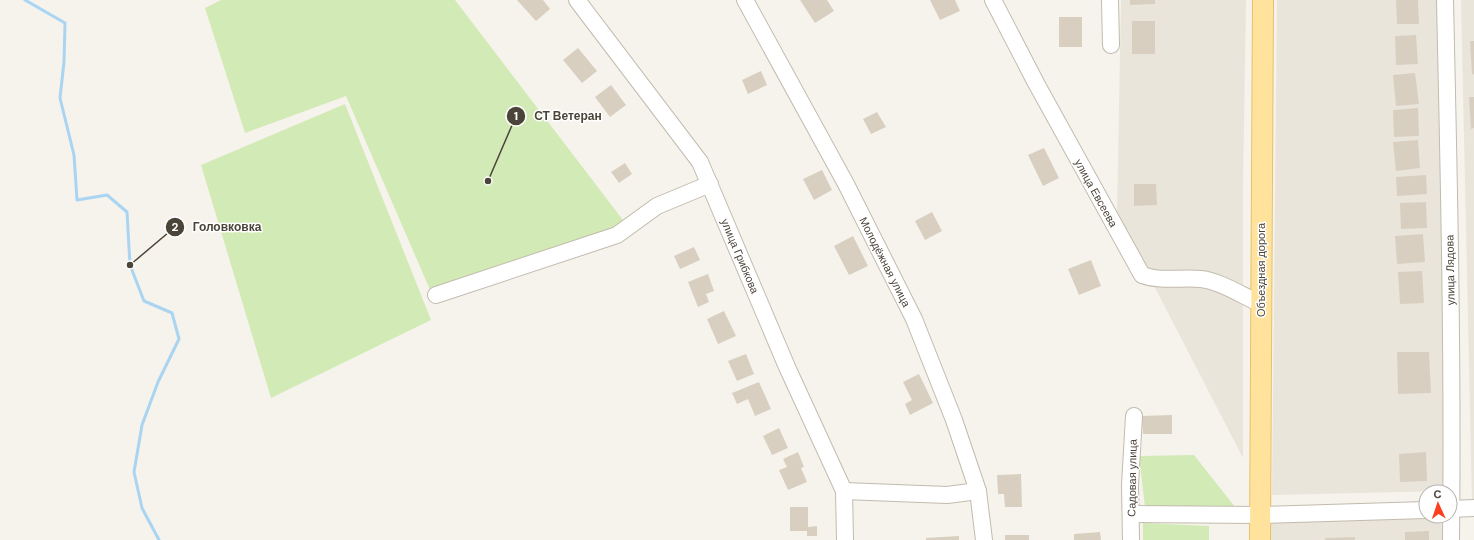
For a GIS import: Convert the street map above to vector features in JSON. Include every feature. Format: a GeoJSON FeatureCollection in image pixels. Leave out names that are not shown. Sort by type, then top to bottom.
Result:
{"type":"FeatureCollection","features":[{"type":"Feature","properties":{"kind":"main road","name":"Объездная дорога"},"geometry":{"type":"LineString","coordinates":[[1260,540],[1263,0]]}},
{"type":"Feature","properties":{"kind":"street","name":"улица Грибкова"},"geometry":{"type":"LineString","coordinates":[[577,0],[700,162],[790,374],[844,491],[845,540]]}},
{"type":"Feature","properties":{"kind":"street","name":"Молодёжная улица"},"geometry":{"type":"LineString","coordinates":[[745,0],[846,184],[914,319],[954,420],[978,491],[984,540]]}},
{"type":"Feature","properties":{"kind":"street","name":"улица Евсеева"},"geometry":{"type":"LineString","coordinates":[[993,0],[1036,84],[1142,275],[1152,279],[1201,279],[1213,282],[1261,304]]}},
{"type":"Feature","properties":{"kind":"street"},"geometry":{"type":"LineString","coordinates":[[1110,0],[1111,45]]}},
{"type":"Feature","properties":{"kind":"street","name":"улица Лядова"},"geometry":{"type":"LineString","coordinates":[[1445,0],[1452,484]]}},
{"type":"Feature","properties":{"kind":"street"},"geometry":{"type":"LineString","coordinates":[[436,295],[617,235],[658,206],[710,184]]}},
{"type":"Feature","properties":{"kind":"street","name":"Садовая улица"},"geometry":{"type":"LineString","coordinates":[[1131,540],[1130,486],[1134,416]]}},
{"type":"Feature","properties":{"kind":"street"},"geometry":{"type":"LineString","coordinates":[[844,491],[947,495],[978,491]]}},
{"type":"Feature","properties":{"kind":"street"},"geometry":{"type":"LineString","coordinates":[[1458,509],[1474,508]]}},
{"type":"Feature","properties":{"kind":"street"},"geometry":{"type":"LineString","coordinates":[[1131,514],[1260,515],[1418,510]]}},
{"type":"Feature","properties":{"kind":"street","name":"улица Лядова"},"geometry":{"type":"LineString","coordinates":[[1451,524],[1451,540]]}},
{"type":"Feature","properties":{"kind":"shaded area"},"geometry":{"type":"Polygon","coordinates":[[[1121,0],[1246,0],[1243,184],[1243,458],[1117,214],[1121,0]]]}},
{"type":"Feature","properties":{"kind":"shaded area"},"geometry":{"type":"Polygon","coordinates":[[[1277,0],[1441,0],[1444,484],[1418,484],[1418,492],[1272,495],[1277,0]]]}},
{"type":"Feature","properties":{"kind":"shaded area"},"geometry":{"type":"Polygon","coordinates":[[[1461,0],[1474,0],[1474,503],[1472,503],[1461,0]]]}},
{"type":"Feature","properties":{"kind":"shaded area"},"geometry":{"type":"Polygon","coordinates":[[[1270,514],[1418,516],[1418,524],[1442,524],[1443,540],[1270,540],[1270,514]]]}},
{"type":"Feature","properties":{"kind":"green space"},"geometry":{"type":"Polygon","coordinates":[[[221,0],[455,0],[629,228],[434,299],[346,96],[245,133],[205,8],[221,0]]]}},
{"type":"Feature","properties":{"kind":"green space"},"geometry":{"type":"Polygon","coordinates":[[[345,104],[431,320],[271,398],[201,165],[345,104]]]}},
{"type":"Feature","properties":{"kind":"green space"},"geometry":{"type":"Polygon","coordinates":[[[1194,455],[1235,507],[1145,507],[1139,456],[1194,455]]]}},
{"type":"Feature","properties":{"kind":"green space"},"geometry":{"type":"Polygon","coordinates":[[[1143,523],[1209,526],[1209,540],[1143,540],[1143,523]]]}},
{"type":"Feature","properties":{"kind":"building"},"geometry":{"type":"Polygon","coordinates":[[[517,0],[543,0],[550,9],[536,21],[517,0]]]}},
{"type":"Feature","properties":{"kind":"building"},"geometry":{"type":"Polygon","coordinates":[[[800,0],[827,0],[834,11],[815,23],[800,0]]]}},
{"type":"Feature","properties":{"kind":"building"},"geometry":{"type":"Polygon","coordinates":[[[930,0],[955,0],[960,11],[940,20],[930,0]]]}},
{"type":"Feature","properties":{"kind":"building"},"geometry":{"type":"Polygon","coordinates":[[[1130,0],[1155,0],[1155,4],[1130,5],[1130,0]]]}},
{"type":"Feature","properties":{"kind":"building"},"geometry":{"type":"Polygon","coordinates":[[[1396,0],[1418,0],[1419,24],[1397,24],[1396,0]]]}},
{"type":"Feature","properties":{"kind":"building"},"geometry":{"type":"Polygon","coordinates":[[[1059,17],[1082,17],[1082,47],[1059,47],[1059,17]]]}},
{"type":"Feature","properties":{"kind":"building"},"geometry":{"type":"Polygon","coordinates":[[[1132,21],[1155,21],[1155,54],[1132,54],[1132,21]]]}},
{"type":"Feature","properties":{"kind":"building"},"geometry":{"type":"Polygon","coordinates":[[[1416,35],[1418,64],[1396,65],[1395,36],[1416,35]]]}},
{"type":"Feature","properties":{"kind":"building"},"geometry":{"type":"Polygon","coordinates":[[[1470,41],[1474,41],[1474,74],[1472,75],[1470,41]]]}},
{"type":"Feature","properties":{"kind":"building"},"geometry":{"type":"Polygon","coordinates":[[[578,48],[597,71],[582,83],[563,60],[578,48]]]}},
{"type":"Feature","properties":{"kind":"building"},"geometry":{"type":"Polygon","coordinates":[[[761,71],[767,85],[748,94],[742,80],[761,71]]]}},
{"type":"Feature","properties":{"kind":"building"},"geometry":{"type":"Polygon","coordinates":[[[1415,73],[1419,104],[1396,106],[1393,75],[1415,73]]]}},
{"type":"Feature","properties":{"kind":"building"},"geometry":{"type":"Polygon","coordinates":[[[611,85],[626,105],[610,117],[595,97],[611,85]]]}},
{"type":"Feature","properties":{"kind":"building"},"geometry":{"type":"Polygon","coordinates":[[[1469,97],[1474,97],[1474,128],[1471,129],[1469,97]]]}},
{"type":"Feature","properties":{"kind":"building"},"geometry":{"type":"Polygon","coordinates":[[[1418,108],[1419,136],[1394,137],[1393,110],[1418,108]]]}},
{"type":"Feature","properties":{"kind":"building"},"geometry":{"type":"Polygon","coordinates":[[[877,112],[886,127],[871,134],[863,119],[877,112]]]}},
{"type":"Feature","properties":{"kind":"building"},"geometry":{"type":"Polygon","coordinates":[[[1418,140],[1420,168],[1396,171],[1393,142],[1418,140]]]}},
{"type":"Feature","properties":{"kind":"building"},"geometry":{"type":"Polygon","coordinates":[[[1044,148],[1059,178],[1043,186],[1028,155],[1044,148]]]}},
{"type":"Feature","properties":{"kind":"building"},"geometry":{"type":"Polygon","coordinates":[[[625,163],[632,174],[619,183],[611,172],[625,163]]]}},
{"type":"Feature","properties":{"kind":"building"},"geometry":{"type":"Polygon","coordinates":[[[822,170],[832,190],[814,200],[803,179],[822,170]]]}},
{"type":"Feature","properties":{"kind":"building"},"geometry":{"type":"Polygon","coordinates":[[[1426,175],[1427,194],[1397,196],[1396,177],[1426,175]]]}},
{"type":"Feature","properties":{"kind":"building"},"geometry":{"type":"Polygon","coordinates":[[[1134,184],[1156,184],[1157,205],[1134,206],[1134,184]]]}},
{"type":"Feature","properties":{"kind":"building"},"geometry":{"type":"Polygon","coordinates":[[[1426,202],[1427,228],[1401,229],[1400,203],[1426,202]]]}},
{"type":"Feature","properties":{"kind":"building"},"geometry":{"type":"Polygon","coordinates":[[[932,212],[942,231],[925,240],[915,221],[932,212]]]}},
{"type":"Feature","properties":{"kind":"building"},"geometry":{"type":"Polygon","coordinates":[[[1423,234],[1425,262],[1397,264],[1395,236],[1423,234]]]}},
{"type":"Feature","properties":{"kind":"building"},"geometry":{"type":"Polygon","coordinates":[[[853,236],[868,266],[849,275],[834,246],[853,236]]]}},
{"type":"Feature","properties":{"kind":"building"},"geometry":{"type":"Polygon","coordinates":[[[694,247],[700,260],[680,269],[674,256],[694,247]]]}},
{"type":"Feature","properties":{"kind":"building"},"geometry":{"type":"Polygon","coordinates":[[[1091,260],[1101,286],[1079,295],[1068,269],[1091,260]]]}},
{"type":"Feature","properties":{"kind":"building"},"geometry":{"type":"Polygon","coordinates":[[[1422,271],[1424,303],[1400,304],[1398,272],[1422,271]]]}},
{"type":"Feature","properties":{"kind":"building"},"geometry":{"type":"Polygon","coordinates":[[[708,274],[714,291],[706,294],[709,302],[698,307],[688,282],[708,274]]]}},
{"type":"Feature","properties":{"kind":"building"},"geometry":{"type":"Polygon","coordinates":[[[724,311],[736,336],[718,344],[707,319],[724,311]]]}},
{"type":"Feature","properties":{"kind":"building"},"geometry":{"type":"Polygon","coordinates":[[[1397,352],[1429,352],[1431,393],[1398,394],[1397,352]]]}},
{"type":"Feature","properties":{"kind":"building"},"geometry":{"type":"Polygon","coordinates":[[[746,354],[754,374],[737,381],[728,361],[746,354]]]}},
{"type":"Feature","properties":{"kind":"building"},"geometry":{"type":"Polygon","coordinates":[[[919,374],[933,403],[910,415],[905,404],[912,400],[903,382],[919,374]]]}},
{"type":"Feature","properties":{"kind":"building"},"geometry":{"type":"Polygon","coordinates":[[[759,382],[771,409],[755,416],[748,399],[737,404],[732,393],[759,382]]]}},
{"type":"Feature","properties":{"kind":"building"},"geometry":{"type":"Polygon","coordinates":[[[1172,415],[1172,434],[1143,434],[1142,416],[1172,415]]]}},
{"type":"Feature","properties":{"kind":"building"},"geometry":{"type":"Polygon","coordinates":[[[779,428],[788,448],[772,455],[763,436],[779,428]]]}},
{"type":"Feature","properties":{"kind":"building"},"geometry":{"type":"Polygon","coordinates":[[[798,452],[804,467],[801,468],[807,482],[788,490],[779,470],[787,467],[783,459],[798,452]]]}},
{"type":"Feature","properties":{"kind":"building"},"geometry":{"type":"Polygon","coordinates":[[[1426,452],[1427,481],[1400,482],[1399,454],[1426,452]]]}},
{"type":"Feature","properties":{"kind":"building"},"geometry":{"type":"Polygon","coordinates":[[[1021,474],[1022,507],[1005,507],[1004,494],[998,494],[997,475],[1021,474]]]}},
{"type":"Feature","properties":{"kind":"building"},"geometry":{"type":"Polygon","coordinates":[[[790,507],[808,507],[808,527],[817,526],[817,536],[807,536],[807,531],[790,531],[790,507]]]}},
{"type":"Feature","properties":{"kind":"building"},"geometry":{"type":"Polygon","coordinates":[[[1429,531],[1429,540],[1405,540],[1405,532],[1429,531]]]}},
{"type":"Feature","properties":{"kind":"building"},"geometry":{"type":"Polygon","coordinates":[[[1100,532],[1101,540],[1074,540],[1074,534],[1100,532]]]}},
{"type":"Feature","properties":{"kind":"building"},"geometry":{"type":"Polygon","coordinates":[[[1005,535],[1029,535],[1029,540],[1005,540],[1005,535]]]}},
{"type":"Feature","properties":{"kind":"building"},"geometry":{"type":"Polygon","coordinates":[[[959,536],[959,540],[926,540],[926,538],[959,536]]]}},
{"type":"Feature","properties":{"kind":"building"},"geometry":{"type":"Polygon","coordinates":[[[1355,537],[1355,540],[1325,540],[1325,538],[1355,537]]]}},
{"type":"Feature","properties":{"kind":"waterway"},"geometry":{"type":"LineString","coordinates":[[25,0],[65,23],[64,62],[60,98],[74,155],[77,200],[107,195],[127,212],[130,265],[144,301],[172,313],[179,339],[158,382],[142,425],[134,472],[142,508],[159,540]]}},
{"type":"Feature","properties":{"kind":"place","name":"СТ Ветеран"},"geometry":{"type":"Point","coordinates":[488,181]}},
{"type":"Feature","properties":{"kind":"place","name":"Головковка"},"geometry":{"type":"Point","coordinates":[130,265]}}]}
